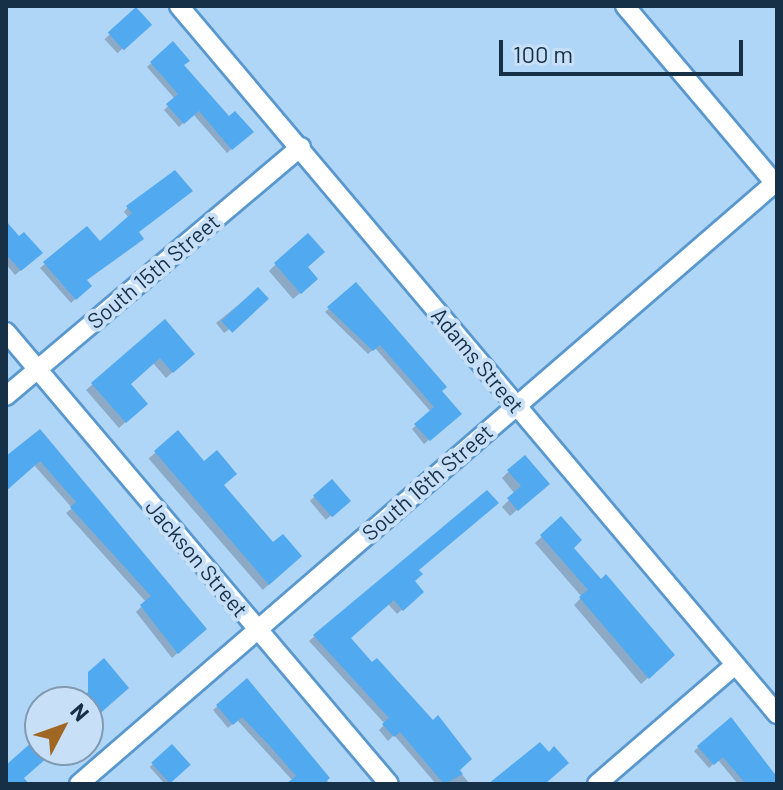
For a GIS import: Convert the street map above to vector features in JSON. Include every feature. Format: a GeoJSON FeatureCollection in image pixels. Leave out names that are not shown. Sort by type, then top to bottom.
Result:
{"type":"FeatureCollection","features":[{"type":"Feature","properties":{"kind":"street","name":"Adams Street"},"geometry":{"type":"LineString","coordinates":[[179,6],[777,714]]}},
{"type":"Feature","properties":{"kind":"street"},"geometry":{"type":"LineString","coordinates":[[625,6],[776,184]]}},
{"type":"Feature","properties":{"kind":"street","name":"South 15th Street"},"geometry":{"type":"LineString","coordinates":[[6,396],[301,147]]}},
{"type":"Feature","properties":{"kind":"street","name":"South 16th Street"},"geometry":{"type":"LineString","coordinates":[[79,784],[776,184]]}},
{"type":"Feature","properties":{"kind":"street","name":"Jackson Street"},"geometry":{"type":"LineString","coordinates":[[6,332],[389,784]]}},
{"type":"Feature","properties":{"kind":"street"},"geometry":{"type":"LineString","coordinates":[[597,784],[735,665]]}},
{"type":"Feature","properties":{"kind":"building"},"geometry":{"type":"Polygon","coordinates":[[[136,7],[152,25],[124,50],[108,32],[136,7]]]}},
{"type":"Feature","properties":{"kind":"building"},"geometry":{"type":"Polygon","coordinates":[[[173,41],[190,61],[184,65],[229,116],[235,111],[254,132],[232,150],[199,111],[184,124],[166,104],[178,94],[150,62],[173,41]]]}},
{"type":"Feature","properties":{"kind":"building"},"geometry":{"type":"Polygon","coordinates":[[[175,170],[193,191],[139,232],[144,239],[87,280],[92,286],[76,300],[43,262],[87,226],[100,241],[132,213],[126,206],[175,170]]]}},
{"type":"Feature","properties":{"kind":"building"},"geometry":{"type":"Polygon","coordinates":[[[6,221],[19,236],[24,232],[43,253],[21,271],[6,254],[6,221]]]}},
{"type":"Feature","properties":{"kind":"building"},"geometry":{"type":"Polygon","coordinates":[[[308,233],[325,252],[308,267],[318,279],[301,294],[274,263],[308,233]]]}},
{"type":"Feature","properties":{"kind":"building"},"geometry":{"type":"Polygon","coordinates":[[[356,282],[447,387],[442,391],[462,414],[430,441],[414,424],[434,407],[380,345],[373,351],[327,307],[356,282]]]}},
{"type":"Feature","properties":{"kind":"building"},"geometry":{"type":"Polygon","coordinates":[[[258,287],[269,299],[232,333],[221,321],[258,287]]]}},
{"type":"Feature","properties":{"kind":"building"},"geometry":{"type":"Polygon","coordinates":[[[165,319],[195,354],[173,373],[160,358],[131,384],[148,404],[126,423],[91,383],[165,319]]]}},
{"type":"Feature","properties":{"kind":"building"},"geometry":{"type":"Polygon","coordinates":[[[40,429],[207,629],[178,654],[140,605],[151,596],[70,507],[76,502],[40,461],[6,491],[6,456],[40,429]]]}},
{"type":"Feature","properties":{"kind":"building"},"geometry":{"type":"Polygon","coordinates":[[[178,430],[204,461],[217,450],[237,474],[224,485],[273,542],[283,534],[302,556],[269,585],[154,451],[178,430]]]}},
{"type":"Feature","properties":{"kind":"building"},"geometry":{"type":"Polygon","coordinates":[[[525,455],[550,484],[518,511],[507,498],[521,486],[507,470],[525,455]]]}},
{"type":"Feature","properties":{"kind":"building"},"geometry":{"type":"Polygon","coordinates":[[[332,479],[351,501],[332,517],[313,495],[332,479]]]}},
{"type":"Feature","properties":{"kind":"building"},"geometry":{"type":"Polygon","coordinates":[[[487,490],[499,503],[419,570],[423,574],[415,581],[424,592],[403,611],[394,600],[351,638],[372,662],[377,658],[433,720],[438,715],[472,759],[460,770],[463,774],[444,784],[400,732],[394,737],[382,724],[389,718],[313,635],[487,490]]]}},
{"type":"Feature","properties":{"kind":"building"},"geometry":{"type":"Polygon","coordinates":[[[561,516],[582,540],[574,548],[601,579],[606,574],[675,655],[649,679],[579,597],[588,590],[540,535],[561,516]]]}},
{"type":"Feature","properties":{"kind":"building"},"geometry":{"type":"Polygon","coordinates":[[[104,658],[129,688],[104,710],[104,686],[88,686],[88,672],[104,658]]]}},
{"type":"Feature","properties":{"kind":"building"},"geometry":{"type":"Polygon","coordinates":[[[247,678],[330,778],[323,784],[286,784],[296,776],[269,745],[242,717],[233,725],[216,705],[247,678]]]}},
{"type":"Feature","properties":{"kind":"building"},"geometry":{"type":"Polygon","coordinates":[[[731,717],[777,777],[777,784],[746,784],[723,757],[714,765],[697,746],[731,717]]]}},
{"type":"Feature","properties":{"kind":"building"},"geometry":{"type":"Polygon","coordinates":[[[540,742],[549,752],[554,746],[569,763],[545,784],[488,784],[540,742]]]}},
{"type":"Feature","properties":{"kind":"building"},"geometry":{"type":"Polygon","coordinates":[[[172,744],[191,765],[170,784],[151,763],[172,744]]]}},
{"type":"Feature","properties":{"kind":"building"},"geometry":{"type":"Polygon","coordinates":[[[24,749],[24,766],[38,766],[24,778],[29,784],[6,784],[6,765],[24,749]]]}}]}
